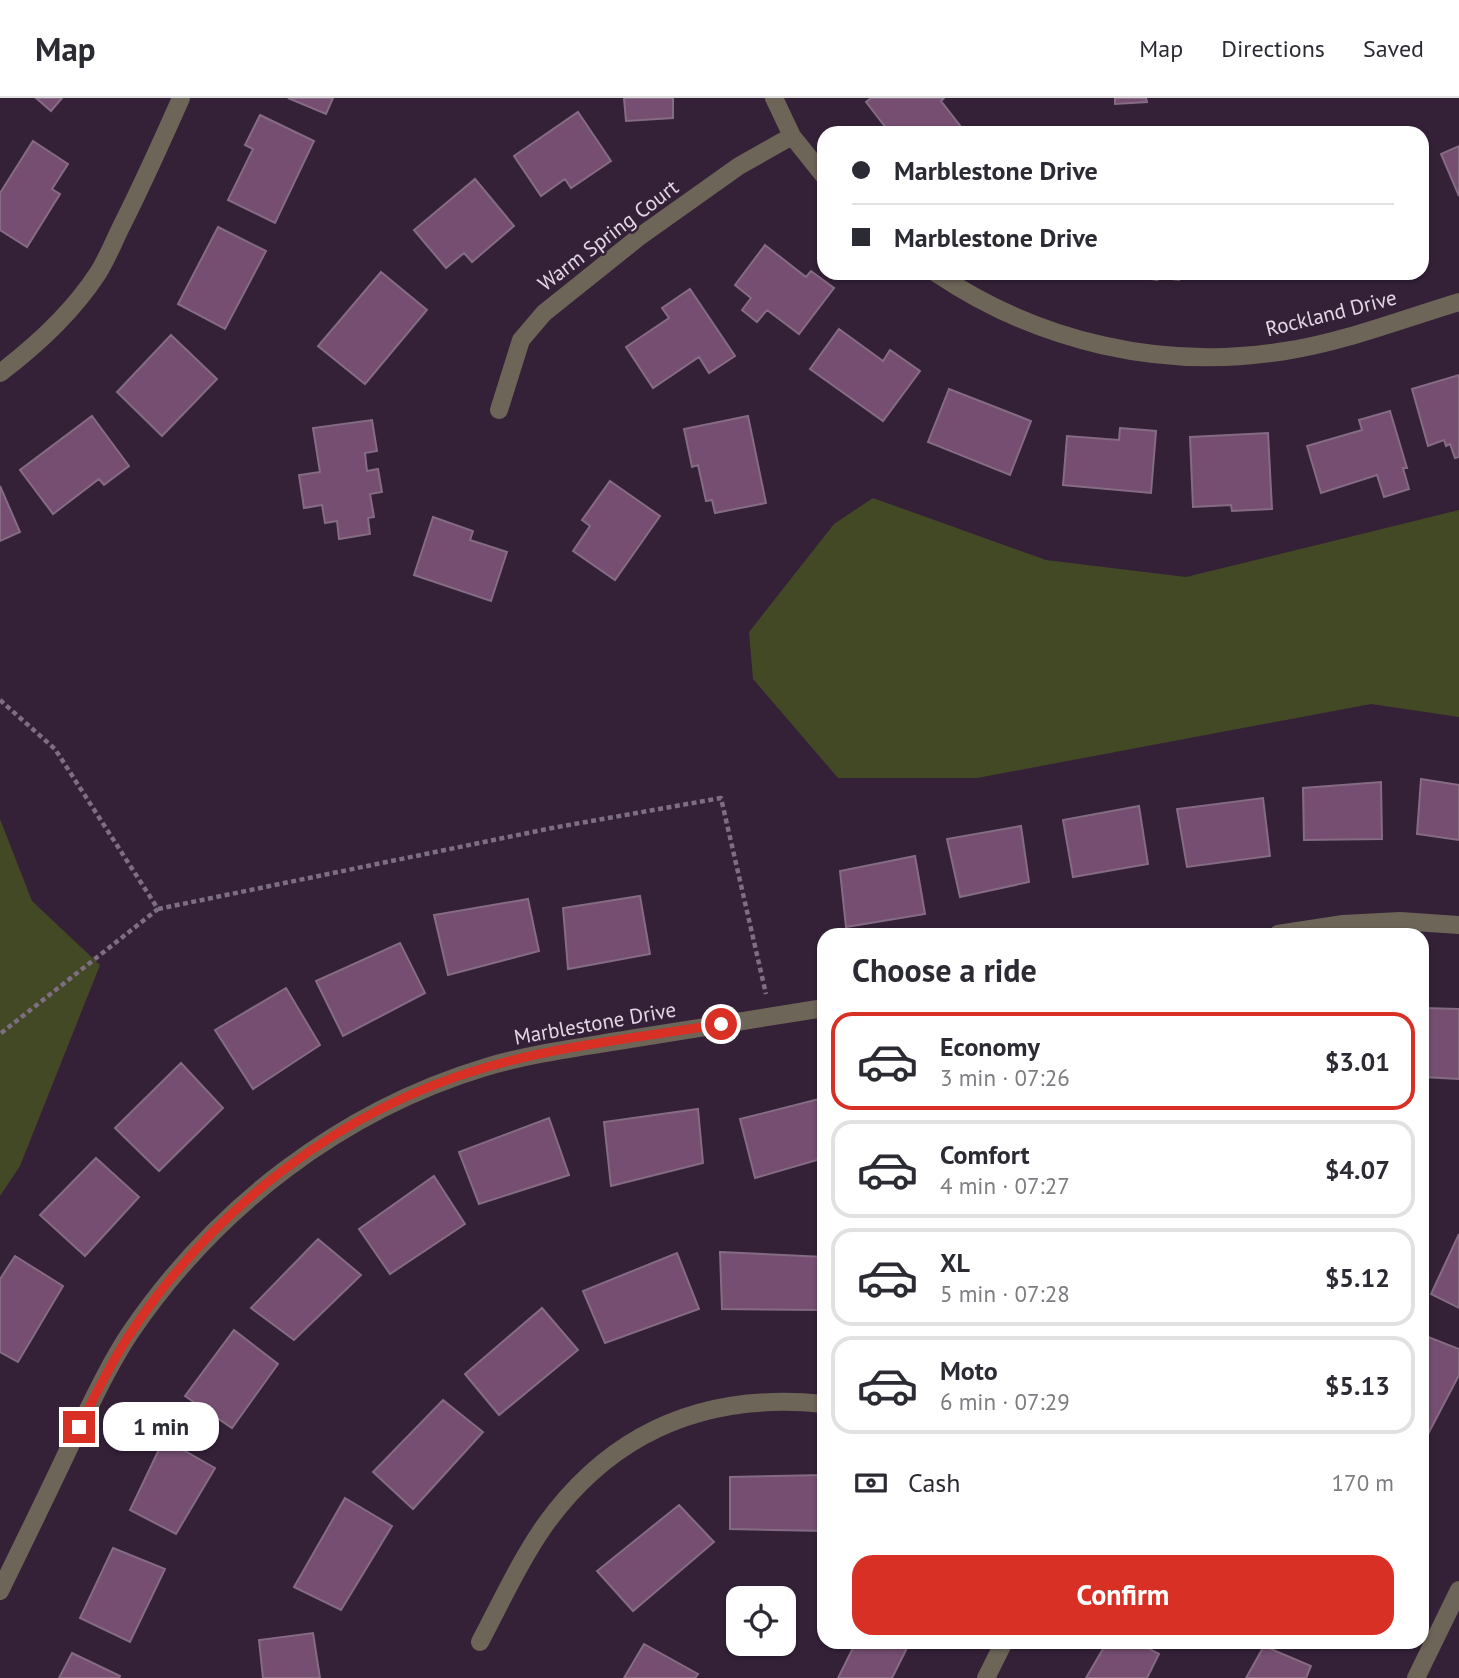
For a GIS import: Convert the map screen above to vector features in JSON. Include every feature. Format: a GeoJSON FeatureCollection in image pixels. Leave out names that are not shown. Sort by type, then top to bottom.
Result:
{"type":"FeatureCollection","features":[{"type":"Feature","properties":{"kind":"street"},"geometry":{"type":"LineString","coordinates":[[0,373],[51,330],[99,272],[152,166],[181,98]]}},
{"type":"Feature","properties":{"kind":"street"},"geometry":{"type":"LineString","coordinates":[[774,98],[792,136],[817,167]]}},
{"type":"Feature","properties":{"kind":"street","name":"Warm Spring Court"},"geometry":{"type":"LineString","coordinates":[[499,410],[522,341],[544,313],[639,237],[739,166],[792,136]]}},
{"type":"Feature","properties":{"kind":"street","name":"Rockland Drive"},"geometry":{"type":"LineString","coordinates":[[946,280],[1013,317],[1067,337],[1122,350],[1178,357],[1253,355],[1287,351],[1326,343],[1459,302]]}},
{"type":"Feature","properties":{"kind":"street"},"geometry":{"type":"LineString","coordinates":[[1317,928],[1400,921],[1459,925]]}},
{"type":"Feature","properties":{"kind":"street","name":"Marblestone Drive"},"geometry":{"type":"LineString","coordinates":[[0,1591],[102,1380],[129,1335],[163,1288],[201,1244],[242,1204],[291,1165],[374,1113],[426,1088],[486,1068],[547,1052],[817,1009]]}},
{"type":"Feature","properties":{"kind":"street"},"geometry":{"type":"LineString","coordinates":[[480,1642],[543,1528],[577,1486],[607,1459],[640,1437],[676,1420],[715,1407],[776,1401],[817,1404]]}},
{"type":"Feature","properties":{"kind":"street"},"geometry":{"type":"LineString","coordinates":[[1416,1678],[1459,1590]]}},
{"type":"Feature","properties":{"kind":"street"},"geometry":{"type":"LineString","coordinates":[[986,1678],[1000,1649]]}},
{"type":"Feature","properties":{"kind":"path"},"geometry":{"type":"LineString","coordinates":[[0,700],[55,749],[158,909]]}},
{"type":"Feature","properties":{"kind":"path"},"geometry":{"type":"LineString","coordinates":[[0,1034],[158,909],[552,828],[721,798],[771,1016]]}},
{"type":"Feature","properties":{"kind":"green space"},"geometry":{"type":"Polygon","coordinates":[[[873,498],[1046,560],[1186,577],[1459,510],[1459,717],[1371,704],[977,778],[838,778],[753,679],[749,632],[834,524],[873,498]]]}},
{"type":"Feature","properties":{"kind":"green space"},"geometry":{"type":"Polygon","coordinates":[[[0,819],[32,901],[100,965],[20,1166],[0,1196],[0,819]]]}},
{"type":"Feature","properties":{"kind":"building"},"geometry":{"type":"Polygon","coordinates":[[[36,98],[62,98],[51,111],[36,98]]]}},
{"type":"Feature","properties":{"kind":"building"},"geometry":{"type":"Polygon","coordinates":[[[288,98],[333,98],[326,114],[288,98]]]}},
{"type":"Feature","properties":{"kind":"building"},"geometry":{"type":"Polygon","coordinates":[[[624,98],[673,98],[673,118],[626,121],[624,98]]]}},
{"type":"Feature","properties":{"kind":"building"},"geometry":{"type":"Polygon","coordinates":[[[871,98],[944,98],[941,101],[960,126],[885,126],[866,102],[871,98]]]}},
{"type":"Feature","properties":{"kind":"building"},"geometry":{"type":"Polygon","coordinates":[[[1115,98],[1146,98],[1147,102],[1115,104],[1115,98]]]}},
{"type":"Feature","properties":{"kind":"building"},"geometry":{"type":"Polygon","coordinates":[[[578,112],[611,161],[571,188],[565,179],[541,196],[514,156],[578,112]]]}},
{"type":"Feature","properties":{"kind":"building"},"geometry":{"type":"Polygon","coordinates":[[[260,115],[314,141],[275,223],[228,200],[253,149],[245,145],[260,115]]]}},
{"type":"Feature","properties":{"kind":"building"},"geometry":{"type":"Polygon","coordinates":[[[33,141],[68,164],[52,189],[60,194],[27,247],[0,230],[0,193],[33,141]]]}},
{"type":"Feature","properties":{"kind":"building"},"geometry":{"type":"Polygon","coordinates":[[[1459,146],[1459,196],[1441,154],[1459,146]]]}},
{"type":"Feature","properties":{"kind":"building"},"geometry":{"type":"Polygon","coordinates":[[[475,179],[514,226],[472,262],[464,253],[446,268],[414,230],[475,179]]]}},
{"type":"Feature","properties":{"kind":"building"},"geometry":{"type":"Polygon","coordinates":[[[218,227],[266,251],[225,329],[178,304],[218,227]]]}},
{"type":"Feature","properties":{"kind":"building"},"geometry":{"type":"Polygon","coordinates":[[[765,245],[806,277],[811,271],[817,275],[817,280],[823,280],[834,288],[799,334],[767,310],[757,322],[742,310],[751,298],[735,285],[765,245]]]}},
{"type":"Feature","properties":{"kind":"building"},"geometry":{"type":"Polygon","coordinates":[[[381,272],[427,310],[365,384],[318,346],[381,272]]]}},
{"type":"Feature","properties":{"kind":"building"},"geometry":{"type":"Polygon","coordinates":[[[690,289],[735,356],[709,373],[699,357],[653,388],[626,347],[669,318],[662,308],[690,289]]]}},
{"type":"Feature","properties":{"kind":"building"},"geometry":{"type":"Polygon","coordinates":[[[839,329],[883,361],[890,350],[920,371],[883,421],[810,369],[839,329]]]}},
{"type":"Feature","properties":{"kind":"building"},"geometry":{"type":"Polygon","coordinates":[[[171,335],[217,379],[162,436],[117,392],[171,335]]]}},
{"type":"Feature","properties":{"kind":"building"},"geometry":{"type":"Polygon","coordinates":[[[1459,375],[1459,457],[1455,458],[1450,444],[1446,446],[1444,440],[1428,446],[1412,389],[1459,375]]]}},
{"type":"Feature","properties":{"kind":"building"},"geometry":{"type":"Polygon","coordinates":[[[949,389],[1031,421],[1010,475],[928,442],[949,389]]]}},
{"type":"Feature","properties":{"kind":"building"},"geometry":{"type":"Polygon","coordinates":[[[1390,411],[1407,468],[1403,468],[1409,489],[1384,497],[1377,475],[1321,493],[1307,446],[1362,430],[1359,420],[1390,411]]]}},
{"type":"Feature","properties":{"kind":"building"},"geometry":{"type":"Polygon","coordinates":[[[92,416],[129,466],[104,485],[99,479],[53,514],[20,470],[92,416]]]}},
{"type":"Feature","properties":{"kind":"building"},"geometry":{"type":"Polygon","coordinates":[[[748,416],[766,503],[715,513],[712,500],[706,501],[698,465],[692,467],[684,429],[748,416]]]}},
{"type":"Feature","properties":{"kind":"building"},"geometry":{"type":"Polygon","coordinates":[[[372,420],[377,451],[365,453],[367,471],[378,469],[382,492],[370,494],[374,517],[368,518],[370,534],[339,539],[337,521],[325,523],[322,505],[304,508],[299,475],[320,472],[313,428],[372,420]]]}},
{"type":"Feature","properties":{"kind":"building"},"geometry":{"type":"Polygon","coordinates":[[[1120,428],[1156,431],[1151,493],[1063,485],[1067,436],[1119,440],[1120,428]]]}},
{"type":"Feature","properties":{"kind":"building"},"geometry":{"type":"Polygon","coordinates":[[[1268,433],[1272,509],[1232,511],[1231,505],[1193,507],[1190,437],[1268,433]]]}},
{"type":"Feature","properties":{"kind":"building"},"geometry":{"type":"Polygon","coordinates":[[[610,481],[660,516],[615,580],[573,551],[590,526],[582,520],[610,481]]]}},
{"type":"Feature","properties":{"kind":"building"},"geometry":{"type":"Polygon","coordinates":[[[0,486],[20,532],[0,541],[0,486]]]}},
{"type":"Feature","properties":{"kind":"building"},"geometry":{"type":"Polygon","coordinates":[[[433,517],[473,531],[470,540],[507,552],[491,601],[414,575],[433,517]]]}},
{"type":"Feature","properties":{"kind":"building"},"geometry":{"type":"Polygon","coordinates":[[[1421,779],[1459,785],[1459,840],[1417,834],[1421,779]]]}},
{"type":"Feature","properties":{"kind":"building"},"geometry":{"type":"Polygon","coordinates":[[[1381,782],[1382,839],[1304,840],[1303,788],[1381,782]]]}},
{"type":"Feature","properties":{"kind":"building"},"geometry":{"type":"Polygon","coordinates":[[[1263,798],[1270,856],[1187,867],[1177,809],[1263,798]]]}},
{"type":"Feature","properties":{"kind":"building"},"geometry":{"type":"Polygon","coordinates":[[[1139,806],[1148,864],[1073,877],[1063,820],[1139,806]]]}},
{"type":"Feature","properties":{"kind":"building"},"geometry":{"type":"Polygon","coordinates":[[[1021,826],[1029,882],[960,897],[947,839],[1021,826]]]}},
{"type":"Feature","properties":{"kind":"building"},"geometry":{"type":"Polygon","coordinates":[[[915,856],[925,914],[846,927],[840,871],[915,856]]]}},
{"type":"Feature","properties":{"kind":"building"},"geometry":{"type":"Polygon","coordinates":[[[640,896],[650,954],[568,969],[563,908],[640,896]]]}},
{"type":"Feature","properties":{"kind":"building"},"geometry":{"type":"Polygon","coordinates":[[[528,899],[539,951],[448,975],[434,915],[528,899]]]}},
{"type":"Feature","properties":{"kind":"building"},"geometry":{"type":"Polygon","coordinates":[[[400,943],[425,993],[343,1036],[316,981],[400,943]]]}},
{"type":"Feature","properties":{"kind":"building"},"geometry":{"type":"Polygon","coordinates":[[[286,988],[320,1045],[253,1089],[215,1030],[286,988]]]}},
{"type":"Feature","properties":{"kind":"building"},"geometry":{"type":"Polygon","coordinates":[[[1429,1008],[1459,1009],[1459,1079],[1429,1077],[1429,1008]]]}},
{"type":"Feature","properties":{"kind":"building"},"geometry":{"type":"Polygon","coordinates":[[[181,1063],[223,1108],[159,1171],[115,1128],[181,1063]]]}},
{"type":"Feature","properties":{"kind":"building"},"geometry":{"type":"Polygon","coordinates":[[[817,1100],[817,1160],[755,1178],[740,1119],[817,1100]]]}},
{"type":"Feature","properties":{"kind":"building"},"geometry":{"type":"Polygon","coordinates":[[[698,1109],[703,1163],[611,1186],[604,1122],[698,1109]]]}},
{"type":"Feature","properties":{"kind":"building"},"geometry":{"type":"Polygon","coordinates":[[[549,1118],[569,1175],[479,1204],[459,1152],[549,1118]]]}},
{"type":"Feature","properties":{"kind":"building"},"geometry":{"type":"Polygon","coordinates":[[[96,1158],[139,1197],[85,1256],[40,1215],[96,1158]]]}},
{"type":"Feature","properties":{"kind":"building"},"geometry":{"type":"Polygon","coordinates":[[[434,1176],[465,1224],[390,1274],[359,1229],[434,1176]]]}},
{"type":"Feature","properties":{"kind":"building"},"geometry":{"type":"Polygon","coordinates":[[[1459,1234],[1459,1308],[1431,1294],[1459,1234]]]}},
{"type":"Feature","properties":{"kind":"building"},"geometry":{"type":"Polygon","coordinates":[[[318,1239],[361,1275],[294,1340],[251,1308],[318,1239]]]}},
{"type":"Feature","properties":{"kind":"building"},"geometry":{"type":"Polygon","coordinates":[[[720,1252],[817,1257],[817,1310],[722,1309],[720,1252]]]}},
{"type":"Feature","properties":{"kind":"building"},"geometry":{"type":"Polygon","coordinates":[[[677,1253],[699,1309],[605,1343],[583,1291],[677,1253]]]}},
{"type":"Feature","properties":{"kind":"building"},"geometry":{"type":"Polygon","coordinates":[[[15,1256],[63,1286],[18,1362],[0,1352],[0,1279],[15,1256]]]}},
{"type":"Feature","properties":{"kind":"building"},"geometry":{"type":"Polygon","coordinates":[[[542,1308],[578,1350],[499,1415],[465,1374],[542,1308]]]}},
{"type":"Feature","properties":{"kind":"building"},"geometry":{"type":"Polygon","coordinates":[[[234,1330],[278,1364],[232,1428],[185,1396],[234,1330]]]}},
{"type":"Feature","properties":{"kind":"building"},"geometry":{"type":"Polygon","coordinates":[[[1429,1337],[1459,1349],[1459,1375],[1429,1432],[1429,1337]]]}},
{"type":"Feature","properties":{"kind":"building"},"geometry":{"type":"Polygon","coordinates":[[[443,1400],[483,1432],[413,1509],[373,1472],[443,1400]]]}},
{"type":"Feature","properties":{"kind":"building"},"geometry":{"type":"Polygon","coordinates":[[[164,1439],[215,1468],[176,1534],[130,1510],[164,1439]]]}},
{"type":"Feature","properties":{"kind":"building"},"geometry":{"type":"Polygon","coordinates":[[[817,1475],[817,1531],[730,1529],[730,1477],[817,1475]]]}},
{"type":"Feature","properties":{"kind":"building"},"geometry":{"type":"Polygon","coordinates":[[[345,1498],[392,1526],[341,1610],[294,1587],[345,1498]]]}},
{"type":"Feature","properties":{"kind":"building"},"geometry":{"type":"Polygon","coordinates":[[[679,1505],[714,1542],[633,1611],[597,1571],[679,1505]]]}},
{"type":"Feature","properties":{"kind":"building"},"geometry":{"type":"Polygon","coordinates":[[[113,1548],[165,1569],[130,1642],[80,1618],[113,1548]]]}},
{"type":"Feature","properties":{"kind":"building"},"geometry":{"type":"Polygon","coordinates":[[[313,1633],[320,1678],[263,1678],[259,1640],[313,1633]]]}},
{"type":"Feature","properties":{"kind":"building"},"geometry":{"type":"Polygon","coordinates":[[[644,1644],[698,1674],[695,1678],[624,1678],[644,1644]]]}},
{"type":"Feature","properties":{"kind":"building"},"geometry":{"type":"Polygon","coordinates":[[[852,1649],[906,1649],[892,1678],[838,1678],[852,1649]]]}},
{"type":"Feature","properties":{"kind":"building"},"geometry":{"type":"Polygon","coordinates":[[[1103,1649],[1149,1649],[1159,1654],[1147,1678],[1086,1678],[1103,1649]]]}},
{"type":"Feature","properties":{"kind":"building"},"geometry":{"type":"Polygon","coordinates":[[[1262,1649],[1271,1649],[1311,1666],[1306,1678],[1246,1678],[1262,1649]]]}},
{"type":"Feature","properties":{"kind":"building"},"geometry":{"type":"Polygon","coordinates":[[[72,1653],[120,1676],[119,1678],[59,1678],[72,1653]]]}},
{"type":"Feature","properties":{"kind":"route"},"geometry":{"type":"LineString","coordinates":[[79,1427],[102,1380],[129,1335],[163,1288],[201,1244],[242,1204],[291,1165],[334,1136],[426,1088],[486,1068],[547,1052],[721,1024]]}}]}
